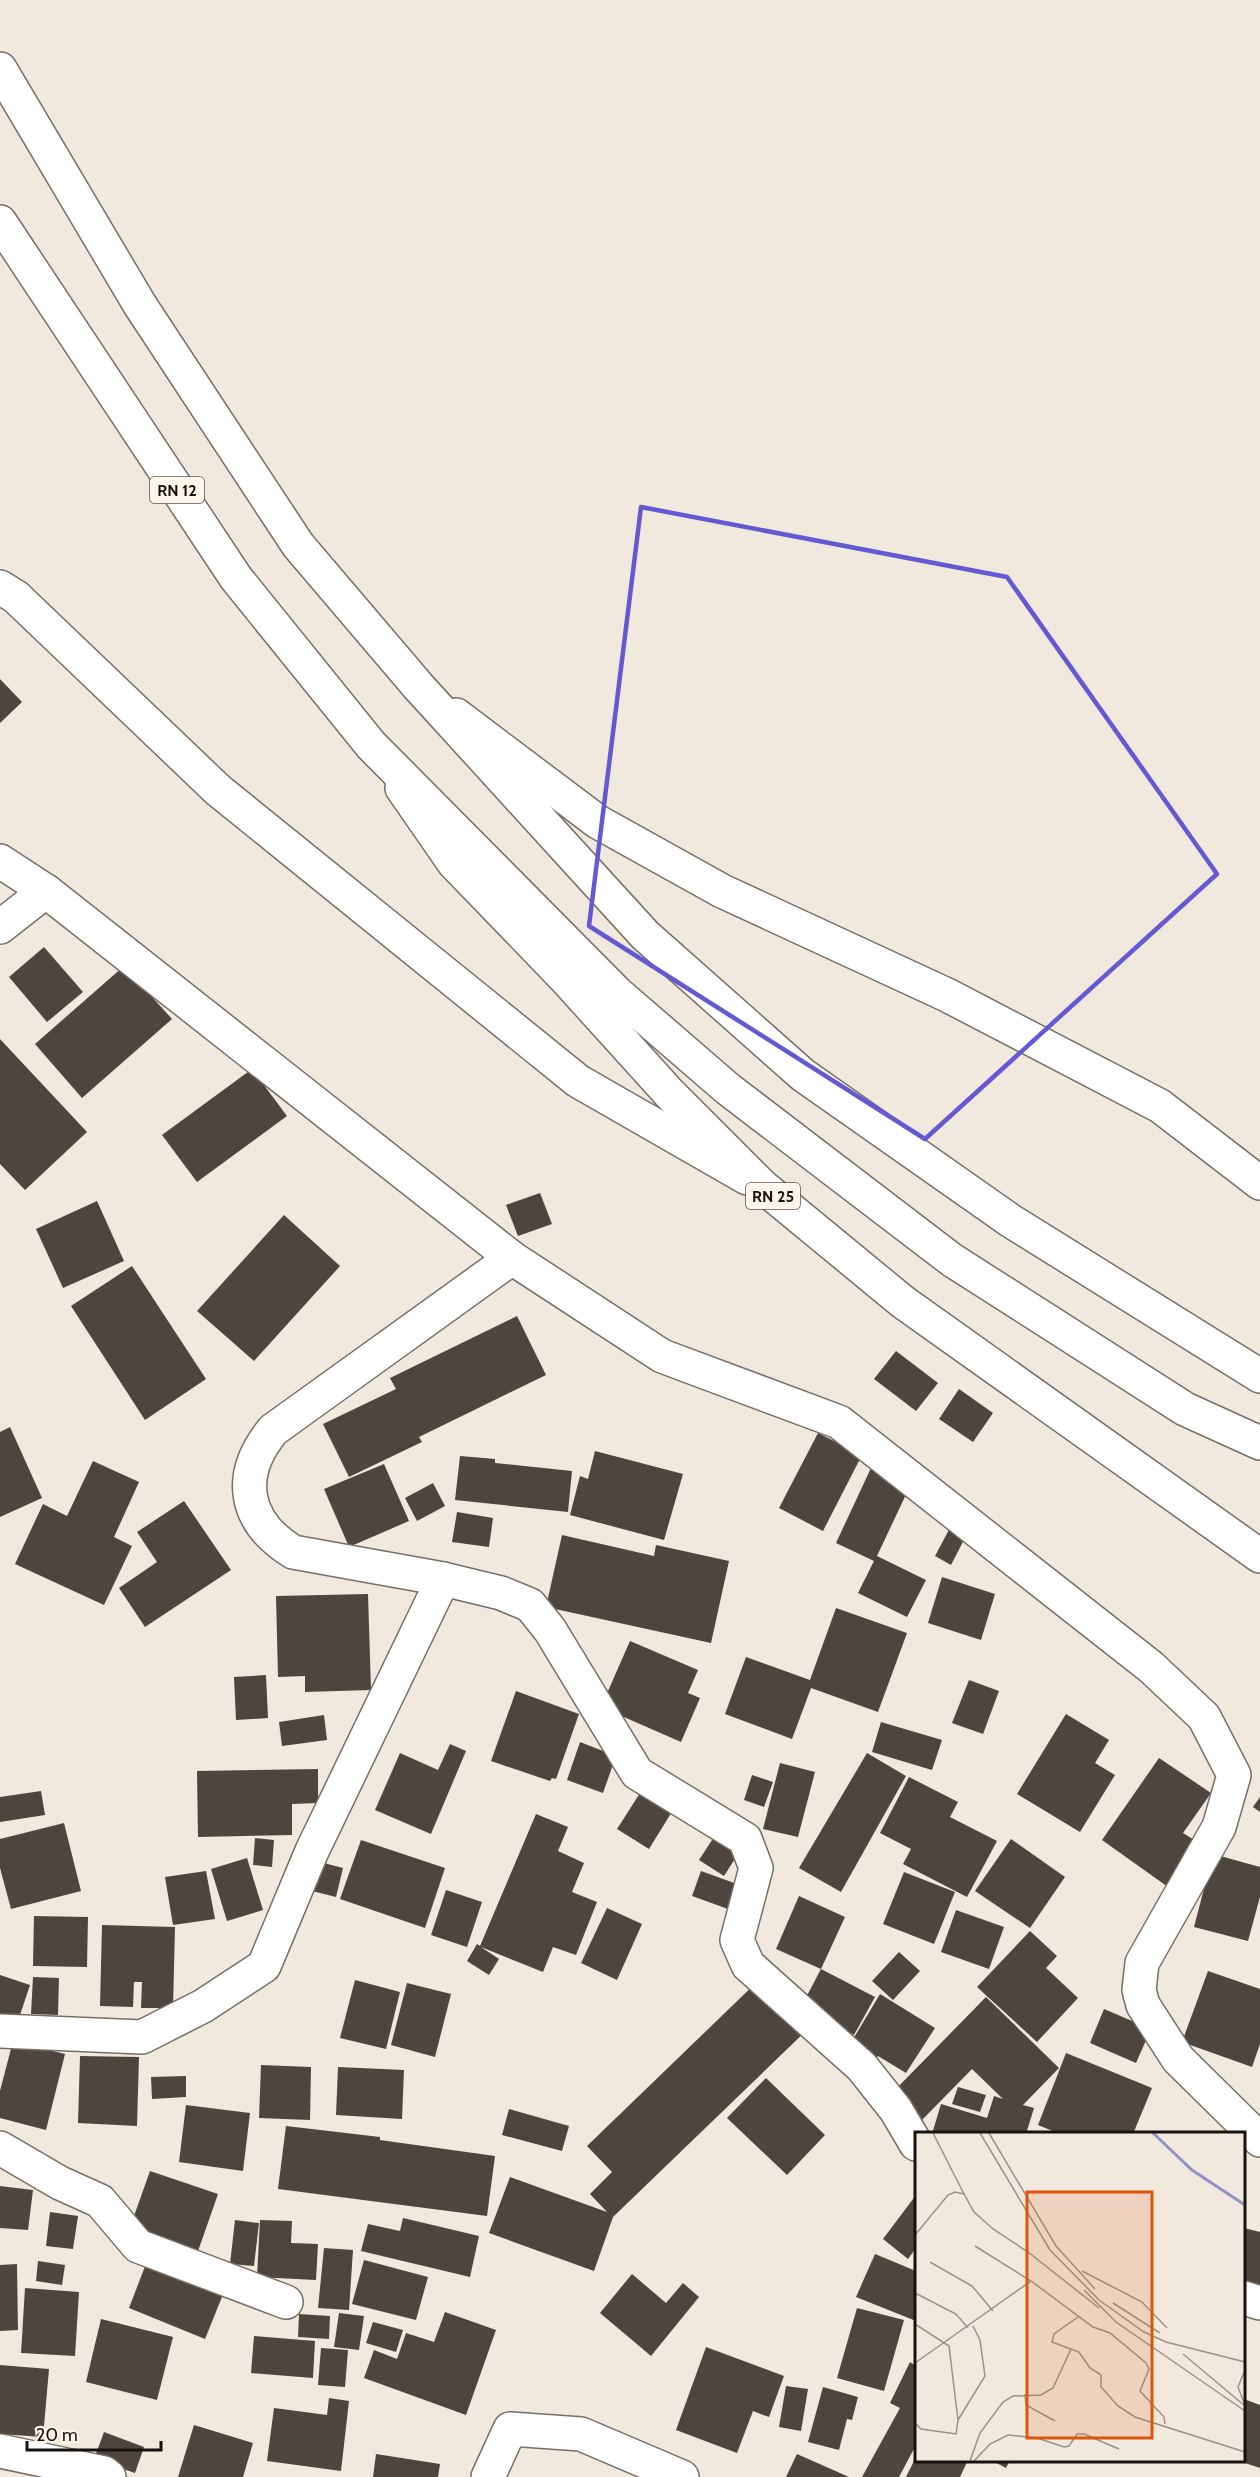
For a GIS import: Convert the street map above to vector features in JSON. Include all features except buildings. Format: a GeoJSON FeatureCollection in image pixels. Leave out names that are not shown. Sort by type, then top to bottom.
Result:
{"type":"FeatureCollection","features":[{"type":"Feature","properties":{"kind":"main road"},"geometry":{"type":"LineString","coordinates":[[0,69],[140,305],[298,545],[418,686],[645,935],[803,1076],[1011,1221],[1260,1376]]}},
{"type":"Feature","properties":{"kind":"main road","name":"RN 12"},"geometry":{"type":"LineString","coordinates":[[0,222],[236,578],[371,745]]}},
{"type":"Feature","properties":{"kind":"main road"},"geometry":{"type":"LineString","coordinates":[[0,587],[16,597],[218,790],[578,1081],[762,1186]]}},
{"type":"Feature","properties":{"kind":"main road"},"geometry":{"type":"LineString","coordinates":[[418,686],[598,822],[722,891],[947,995],[1160,1106],[1260,1183]]}},
{"type":"Feature","properties":{"kind":"main road"},"geometry":{"type":"LineString","coordinates":[[371,745],[617,993],[728,1089],[952,1260],[1185,1409],[1260,1443]]}},
{"type":"Feature","properties":{"kind":"main road","name":"RN 25"},"geometry":{"type":"LineString","coordinates":[[371,745],[454,863],[565,978],[670,1094],[762,1186],[903,1302],[1260,1556]]}},
{"type":"Feature","properties":{"kind":"main road"},"geometry":{"type":"LineString","coordinates":[[0,861],[46,891],[512,1257],[662,1356],[839,1422],[1151,1667],[1204,1717],[1234,1775],[1219,1827],[1142,1964],[1139,1990],[1143,2005],[1178,2059],[1260,2140]]}},
{"type":"Feature","properties":{"kind":"main road"},"geometry":{"type":"LineString","coordinates":[[0,927],[46,891]]}},
{"type":"Feature","properties":{"kind":"main road"},"geometry":{"type":"LineString","coordinates":[[512,1257],[273,1430],[260,1446],[251,1465],[249,1486],[252,1507],[261,1525],[275,1541],[293,1552],[443,1579],[501,1593],[530,1605],[550,1630],[637,1773],[745,1839],[756,1868],[737,1940],[748,1965],[862,2067],[896,2110],[915,2142]]}},
{"type":"Feature","properties":{"kind":"main road"},"geometry":{"type":"LineString","coordinates":[[0,2031],[142,2037],[203,2006],[264,1966],[312,1851],[443,1579]]}},
{"type":"Feature","properties":{"kind":"main road"},"geometry":{"type":"LineString","coordinates":[[0,2148],[60,2183],[100,2201],[138,2247],[286,2302]]}},
{"type":"Feature","properties":{"kind":"main road"},"geometry":{"type":"LineString","coordinates":[[1245,2298],[1260,2302]]}},
{"type":"Feature","properties":{"kind":"main road"},"geometry":{"type":"LineString","coordinates":[[488,2477],[510,2428],[581,2434],[682,2477]]}},
{"type":"Feature","properties":{"kind":"main road"},"geometry":{"type":"LineString","coordinates":[[0,2451],[109,2477]]}},
{"type":"Feature","properties":{"kind":"highlighted area"},"geometry":{"type":"Polygon","coordinates":[[[641,507],[1007,577],[1217,874],[925,1139],[589,926],[641,507]]]}}]}
